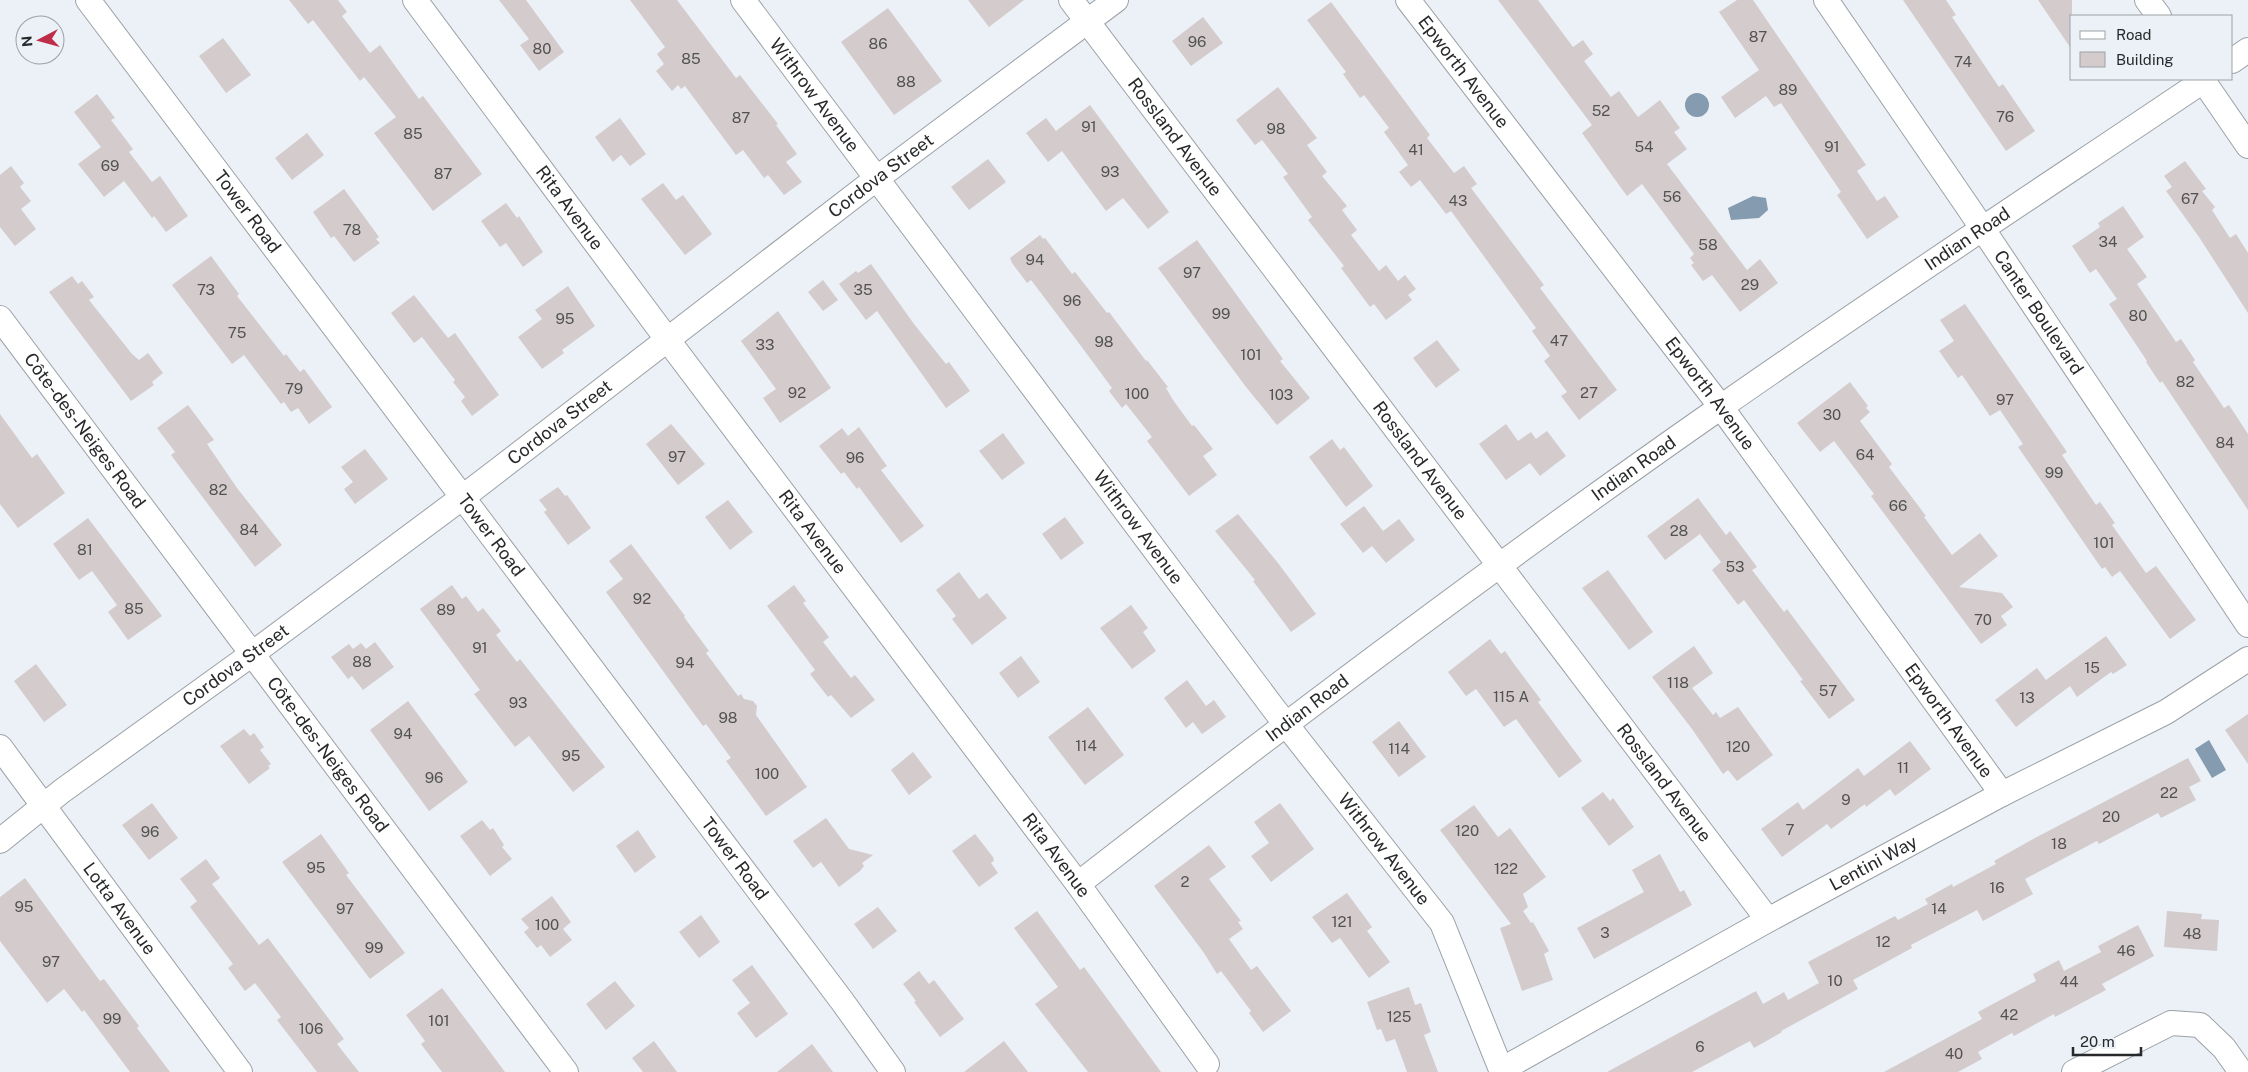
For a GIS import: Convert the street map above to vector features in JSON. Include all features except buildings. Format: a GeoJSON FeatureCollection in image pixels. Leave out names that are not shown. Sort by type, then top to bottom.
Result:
{"type":"FeatureCollection","features":[{"type":"Feature","properties":{"kind":"street","name":"Tower Road"},"geometry":{"type":"LineString","coordinates":[[88,0],[830,985],[893,1072]]}},
{"type":"Feature","properties":{"kind":"street","name":"Rita Avenue"},"geometry":{"type":"LineString","coordinates":[[415,0],[667,339],[1078,884],[1207,1064]]}},
{"type":"Feature","properties":{"kind":"street","name":"Withrow Avenue"},"geometry":{"type":"LineString","coordinates":[[744,0],[876,179],[1286,724],[1442,923],[1501,1071]]}},
{"type":"Feature","properties":{"kind":"street","name":"Rossland Avenue"},"geometry":{"type":"LineString","coordinates":[[1070,0],[1768,920]]}},
{"type":"Feature","properties":{"kind":"street","name":"Cordova Street"},"geometry":{"type":"LineString","coordinates":[[0,841],[62,791],[252,654],[463,497],[876,179],[1116,0]]}},
{"type":"Feature","properties":{"kind":"street","name":"Epworth Avenue"},"geometry":{"type":"LineString","coordinates":[[1408,0],[1721,407],[2002,794]]}},
{"type":"Feature","properties":{"kind":"street","name":"Canter Boulevard"},"geometry":{"type":"LineString","coordinates":[[1826,0],[1982,228],[2248,625]]}},
{"type":"Feature","properties":{"kind":"street"},"geometry":{"type":"LineString","coordinates":[[2147,0],[2158,15]]}},
{"type":"Feature","properties":{"kind":"street"},"geometry":{"type":"LineString","coordinates":[[2233,60],[2248,50]]}},
{"type":"Feature","properties":{"kind":"street","name":"Indian Road"},"geometry":{"type":"LineString","coordinates":[[1078,884],[1286,724],[1500,565],[1721,407],[2202,80]]}},
{"type":"Feature","properties":{"kind":"street"},"geometry":{"type":"LineString","coordinates":[[2204,80],[2248,146]]}},
{"type":"Feature","properties":{"kind":"street","name":"Côte-des-Neiges Road"},"geometry":{"type":"LineString","coordinates":[[0,318],[566,1072]]}},
{"type":"Feature","properties":{"kind":"street","name":"Lentini Way"},"geometry":{"type":"LineString","coordinates":[[1501,1071],[1768,920],[2002,794],[2166,712],[2248,659]]}},
{"type":"Feature","properties":{"kind":"street","name":"Lotta Avenue"},"geometry":{"type":"LineString","coordinates":[[0,747],[240,1072]]}},
{"type":"Feature","properties":{"kind":"street"},"geometry":{"type":"LineString","coordinates":[[2074,1072],[2171,1023],[2200,1025],[2224,1048],[2241,1072]]}},
{"type":"Feature","properties":{"kind":"water"},"geometry":{"type":"Polygon","coordinates":[[[1697,93],[1702,94],[1708,100],[1708,110],[1702,116],[1697,117],[1692,116],[1686,110],[1685,105],[1686,100],[1692,94],[1697,93]]]}},
{"type":"Feature","properties":{"kind":"water"},"geometry":{"type":"Polygon","coordinates":[[[1753,196],[1766,198],[1768,210],[1759,218],[1731,220],[1728,208],[1753,196]]]}},
{"type":"Feature","properties":{"kind":"water"},"geometry":{"type":"Polygon","coordinates":[[[2209,740],[2226,770],[2212,778],[2195,749],[2209,740]]]}}]}
